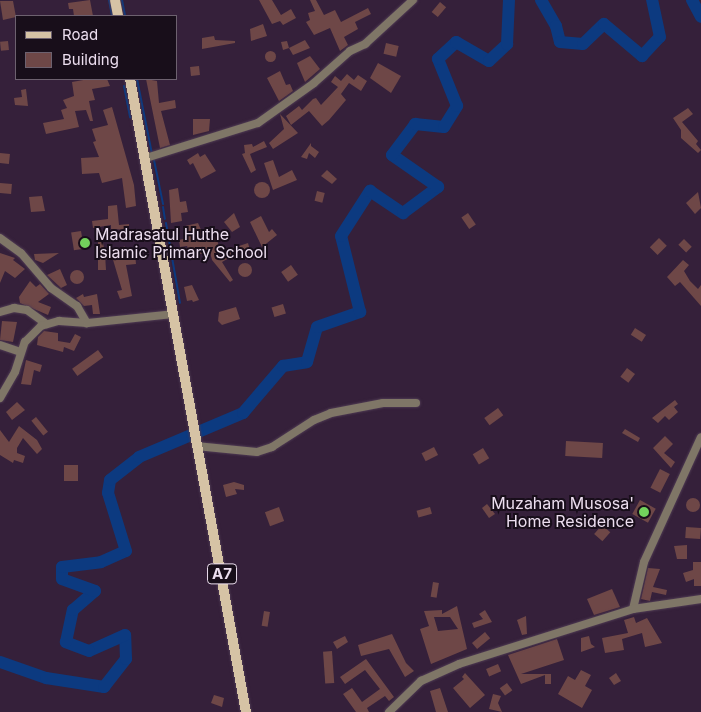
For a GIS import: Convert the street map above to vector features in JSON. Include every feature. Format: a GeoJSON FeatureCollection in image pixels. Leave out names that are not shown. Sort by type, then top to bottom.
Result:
{"type":"FeatureCollection","features":[{"type":"Feature","properties":{"kind":"main road"},"geometry":{"type":"LineString","coordinates":[[115,0],[118,15]]}},
{"type":"Feature","properties":{"kind":"main road","name":"A7"},"geometry":{"type":"LineString","coordinates":[[130,80],[246,712]]}},
{"type":"Feature","properties":{"kind":"street"},"geometry":{"type":"LineString","coordinates":[[146,158],[258,123],[314,83],[350,51],[365,44],[413,0]]}},
{"type":"Feature","properties":{"kind":"street"},"geometry":{"type":"LineString","coordinates":[[0,238],[21,253],[51,288],[77,306],[87,323]]}},
{"type":"Feature","properties":{"kind":"street"},"geometry":{"type":"LineString","coordinates":[[0,312],[14,308],[27,310],[46,324]]}},
{"type":"Feature","properties":{"kind":"street"},"geometry":{"type":"LineString","coordinates":[[0,398],[29,336],[46,324],[73,320],[87,323],[174,314]]}},
{"type":"Feature","properties":{"kind":"street"},"geometry":{"type":"LineString","coordinates":[[0,345],[20,352]]}},
{"type":"Feature","properties":{"kind":"street"},"geometry":{"type":"LineString","coordinates":[[195,441],[257,452],[272,447],[314,420],[331,413],[383,403],[416,402]]}},
{"type":"Feature","properties":{"kind":"street"},"geometry":{"type":"LineString","coordinates":[[633,609],[644,562],[701,437]]}},
{"type":"Feature","properties":{"kind":"street"},"geometry":{"type":"LineString","coordinates":[[389,712],[432,674],[633,609],[701,599]]}},
{"type":"Feature","properties":{"kind":"building"},"geometry":{"type":"Polygon","coordinates":[[[90,0],[93,15],[74,15],[73,9],[69,9],[68,3],[90,0]]]}},
{"type":"Feature","properties":{"kind":"building"},"geometry":{"type":"Polygon","coordinates":[[[259,0],[272,0],[281,15],[291,9],[296,18],[283,25],[280,21],[272,24],[259,0]]]}},
{"type":"Feature","properties":{"kind":"building"},"geometry":{"type":"Polygon","coordinates":[[[310,0],[316,0],[324,15],[335,10],[341,22],[368,8],[371,14],[355,22],[358,29],[344,37],[348,45],[340,51],[330,28],[314,35],[306,22],[310,20],[308,13],[315,11],[310,0]]]}},
{"type":"Feature","properties":{"kind":"building"},"geometry":{"type":"Polygon","coordinates":[[[0,1],[13,1],[15,17],[3,20],[0,1]]]}},
{"type":"Feature","properties":{"kind":"building"},"geometry":{"type":"Polygon","coordinates":[[[440,2],[446,7],[438,17],[432,12],[440,2]]]}},
{"type":"Feature","properties":{"kind":"building"},"geometry":{"type":"Polygon","coordinates":[[[263,24],[267,36],[251,41],[250,29],[263,24]]]}},
{"type":"Feature","properties":{"kind":"building"},"geometry":{"type":"Polygon","coordinates":[[[214,36],[215,40],[235,41],[235,43],[202,49],[202,38],[214,36]]]}},
{"type":"Feature","properties":{"kind":"building"},"geometry":{"type":"Polygon","coordinates":[[[305,40],[310,48],[293,55],[289,48],[305,40]]]}},
{"type":"Feature","properties":{"kind":"building"},"geometry":{"type":"Polygon","coordinates":[[[8,41],[9,50],[1,51],[0,42],[8,41]]]}},
{"type":"Feature","properties":{"kind":"building"},"geometry":{"type":"Polygon","coordinates":[[[287,41],[289,48],[283,50],[281,42],[287,41]]]}},
{"type":"Feature","properties":{"kind":"building"},"geometry":{"type":"Polygon","coordinates":[[[386,43],[399,46],[396,57],[384,54],[386,43]]]}},
{"type":"Feature","properties":{"kind":"building"},"geometry":{"type":"Polygon","coordinates":[[[268,51],[272,51],[275,56],[274,60],[268,61],[265,58],[265,54],[268,51]]]}},
{"type":"Feature","properties":{"kind":"building"},"geometry":{"type":"Polygon","coordinates":[[[310,56],[320,69],[305,82],[297,63],[310,56]]]}},
{"type":"Feature","properties":{"kind":"building"},"geometry":{"type":"Polygon","coordinates":[[[378,63],[401,76],[391,93],[370,78],[378,63]]]}},
{"type":"Feature","properties":{"kind":"building"},"geometry":{"type":"Polygon","coordinates":[[[199,66],[200,75],[191,76],[190,67],[199,66]]]}},
{"type":"Feature","properties":{"kind":"building"},"geometry":{"type":"Polygon","coordinates":[[[280,71],[286,85],[290,84],[293,91],[279,101],[267,78],[280,71]]]}},
{"type":"Feature","properties":{"kind":"building"},"geometry":{"type":"Polygon","coordinates":[[[347,74],[354,80],[358,75],[367,81],[361,91],[349,83],[341,94],[346,100],[322,126],[309,111],[291,125],[286,116],[299,106],[302,110],[316,98],[321,105],[338,87],[331,82],[335,76],[341,81],[347,74]]]}},
{"type":"Feature","properties":{"kind":"building"},"geometry":{"type":"Polygon","coordinates":[[[107,80],[110,86],[92,89],[95,100],[89,101],[93,121],[90,121],[86,110],[75,111],[79,127],[46,134],[43,123],[64,119],[61,110],[67,108],[63,100],[74,96],[72,82],[107,80]]]}},
{"type":"Feature","properties":{"kind":"building"},"geometry":{"type":"Polygon","coordinates":[[[146,80],[157,81],[159,103],[175,100],[176,108],[161,111],[170,145],[160,148],[146,80]]]}},
{"type":"Feature","properties":{"kind":"building"},"geometry":{"type":"Polygon","coordinates":[[[26,89],[28,106],[15,105],[14,98],[22,97],[21,90],[26,89]]]}},
{"type":"Feature","properties":{"kind":"building"},"geometry":{"type":"Polygon","coordinates":[[[112,107],[134,185],[136,206],[126,208],[122,178],[102,183],[99,173],[82,174],[81,158],[99,157],[93,142],[96,141],[92,129],[108,125],[103,110],[112,107]]]}},
{"type":"Feature","properties":{"kind":"building"},"geometry":{"type":"Polygon","coordinates":[[[688,108],[693,114],[682,122],[698,141],[696,144],[701,150],[698,153],[681,138],[681,130],[673,118],[688,108]]]}},
{"type":"Feature","properties":{"kind":"building"},"geometry":{"type":"Polygon","coordinates":[[[280,114],[298,133],[273,149],[269,143],[284,129],[280,114]]]}},
{"type":"Feature","properties":{"kind":"building"},"geometry":{"type":"Polygon","coordinates":[[[193,119],[210,119],[209,131],[193,135],[193,119]]]}},
{"type":"Feature","properties":{"kind":"building"},"geometry":{"type":"Polygon","coordinates":[[[264,141],[267,147],[250,154],[256,170],[251,173],[242,154],[245,153],[244,145],[252,144],[253,147],[264,141]]]}},
{"type":"Feature","properties":{"kind":"building"},"geometry":{"type":"Polygon","coordinates":[[[311,143],[311,146],[319,152],[315,158],[309,153],[307,159],[301,157],[311,143]]]}},
{"type":"Feature","properties":{"kind":"building"},"geometry":{"type":"Polygon","coordinates":[[[0,153],[10,154],[9,164],[0,163],[0,153]]]}},
{"type":"Feature","properties":{"kind":"building"},"geometry":{"type":"Polygon","coordinates":[[[198,153],[200,157],[205,154],[216,171],[201,179],[193,163],[190,165],[187,160],[198,153]]]}},
{"type":"Feature","properties":{"kind":"building"},"geometry":{"type":"Polygon","coordinates":[[[273,160],[279,177],[292,170],[297,180],[273,190],[264,163],[273,160]]]}},
{"type":"Feature","properties":{"kind":"building"},"geometry":{"type":"Polygon","coordinates":[[[327,170],[337,179],[332,184],[321,176],[327,170]]]}},
{"type":"Feature","properties":{"kind":"building"},"geometry":{"type":"Polygon","coordinates":[[[262,182],[270,190],[262,198],[254,190],[262,182]]]}},
{"type":"Feature","properties":{"kind":"building"},"geometry":{"type":"Polygon","coordinates":[[[0,183],[12,184],[11,194],[0,193],[0,183]]]}},
{"type":"Feature","properties":{"kind":"building"},"geometry":{"type":"Polygon","coordinates":[[[178,188],[180,202],[186,201],[188,212],[181,213],[182,221],[171,223],[169,190],[178,188]]]}},
{"type":"Feature","properties":{"kind":"building"},"geometry":{"type":"Polygon","coordinates":[[[317,191],[325,193],[322,203],[315,201],[317,191]]]}},
{"type":"Feature","properties":{"kind":"building"},"geometry":{"type":"Polygon","coordinates":[[[698,192],[701,208],[695,214],[686,203],[698,192]]]}},
{"type":"Feature","properties":{"kind":"building"},"geometry":{"type":"Polygon","coordinates":[[[42,196],[45,211],[31,212],[29,197],[42,196]]]}},
{"type":"Feature","properties":{"kind":"building"},"geometry":{"type":"Polygon","coordinates":[[[117,205],[119,225],[129,224],[129,230],[111,229],[111,225],[93,228],[92,221],[108,219],[108,206],[117,205]]]}},
{"type":"Feature","properties":{"kind":"building"},"geometry":{"type":"Polygon","coordinates":[[[234,213],[240,227],[232,232],[224,222],[234,213]]]}},
{"type":"Feature","properties":{"kind":"building"},"geometry":{"type":"Polygon","coordinates":[[[468,213],[476,225],[469,229],[461,217],[468,213]]]}},
{"type":"Feature","properties":{"kind":"building"},"geometry":{"type":"Polygon","coordinates":[[[261,216],[269,232],[272,229],[277,235],[262,247],[250,222],[261,216]]]}},
{"type":"Feature","properties":{"kind":"building"},"geometry":{"type":"Polygon","coordinates":[[[198,223],[206,241],[216,237],[221,252],[248,243],[250,250],[228,256],[229,258],[222,262],[233,280],[230,282],[212,260],[210,252],[191,256],[187,246],[180,247],[179,240],[188,238],[185,226],[198,223]]]}},
{"type":"Feature","properties":{"kind":"building"},"geometry":{"type":"Polygon","coordinates":[[[81,231],[84,249],[74,250],[71,233],[81,231]]]}},
{"type":"Feature","properties":{"kind":"building"},"geometry":{"type":"Polygon","coordinates":[[[98,233],[101,233],[106,270],[98,270],[98,233]]]}},
{"type":"Feature","properties":{"kind":"building"},"geometry":{"type":"Polygon","coordinates":[[[659,238],[667,246],[658,255],[650,247],[659,238]]]}},
{"type":"Feature","properties":{"kind":"building"},"geometry":{"type":"Polygon","coordinates":[[[684,239],[692,247],[686,252],[678,245],[684,239]]]}},
{"type":"Feature","properties":{"kind":"building"},"geometry":{"type":"Polygon","coordinates":[[[124,246],[128,250],[138,249],[135,253],[136,264],[126,265],[132,296],[120,299],[117,291],[122,290],[111,253],[122,251],[124,246]]]}},
{"type":"Feature","properties":{"kind":"building"},"geometry":{"type":"Polygon","coordinates":[[[0,253],[15,258],[13,260],[25,269],[15,278],[5,271],[0,283],[0,253]]]}},
{"type":"Feature","properties":{"kind":"building"},"geometry":{"type":"Polygon","coordinates":[[[59,253],[43,263],[35,260],[34,254],[59,253]]]}},
{"type":"Feature","properties":{"kind":"building"},"geometry":{"type":"Polygon","coordinates":[[[683,260],[689,265],[684,271],[690,281],[698,289],[701,285],[701,306],[680,282],[675,286],[667,277],[683,260]]]}},
{"type":"Feature","properties":{"kind":"building"},"geometry":{"type":"Polygon","coordinates":[[[245,263],[250,265],[252,270],[250,275],[245,277],[240,275],[238,270],[240,265],[245,263]]]}},
{"type":"Feature","properties":{"kind":"building"},"geometry":{"type":"Polygon","coordinates":[[[291,265],[298,275],[288,282],[281,272],[291,265]]]}},
{"type":"Feature","properties":{"kind":"building"},"geometry":{"type":"Polygon","coordinates":[[[60,269],[67,285],[61,288],[47,275],[60,269]]]}},
{"type":"Feature","properties":{"kind":"building"},"geometry":{"type":"Polygon","coordinates":[[[77,270],[82,272],[84,277],[82,282],[77,284],[72,282],[70,277],[72,272],[77,270]]]}},
{"type":"Feature","properties":{"kind":"building"},"geometry":{"type":"Polygon","coordinates":[[[30,281],[36,287],[40,284],[49,294],[38,302],[51,307],[48,315],[20,303],[19,297],[30,281]]]}},
{"type":"Feature","properties":{"kind":"building"},"geometry":{"type":"Polygon","coordinates":[[[192,285],[199,300],[193,302],[192,300],[187,301],[184,287],[192,285]]]}},
{"type":"Feature","properties":{"kind":"building"},"geometry":{"type":"Polygon","coordinates":[[[83,294],[84,297],[97,294],[100,314],[93,314],[92,305],[84,306],[76,298],[83,294]]]}},
{"type":"Feature","properties":{"kind":"building"},"geometry":{"type":"Polygon","coordinates":[[[283,304],[286,314],[274,317],[272,308],[283,304]]]}},
{"type":"Feature","properties":{"kind":"building"},"geometry":{"type":"Polygon","coordinates":[[[236,307],[240,319],[222,325],[218,321],[219,312],[236,307]]]}},
{"type":"Feature","properties":{"kind":"building"},"geometry":{"type":"Polygon","coordinates":[[[2,321],[17,322],[13,342],[0,340],[2,321]]]}},
{"type":"Feature","properties":{"kind":"building"},"geometry":{"type":"Polygon","coordinates":[[[635,328],[646,335],[642,342],[631,335],[635,328]]]}},
{"type":"Feature","properties":{"kind":"building"},"geometry":{"type":"Polygon","coordinates":[[[44,331],[58,333],[58,341],[70,343],[75,334],[81,337],[74,351],[64,347],[63,352],[37,345],[38,337],[44,331]]]}},
{"type":"Feature","properties":{"kind":"building"},"geometry":{"type":"Polygon","coordinates":[[[98,350],[103,357],[77,376],[72,369],[98,350]]]}},
{"type":"Feature","properties":{"kind":"building"},"geometry":{"type":"Polygon","coordinates":[[[26,360],[42,365],[40,372],[34,370],[31,385],[21,384],[26,360]]]}},
{"type":"Feature","properties":{"kind":"building"},"geometry":{"type":"Polygon","coordinates":[[[627,368],[635,374],[628,383],[620,377],[627,368]]]}},
{"type":"Feature","properties":{"kind":"building"},"geometry":{"type":"Polygon","coordinates":[[[675,400],[678,404],[674,407],[678,412],[669,420],[665,416],[658,423],[652,418],[675,400]]]}},
{"type":"Feature","properties":{"kind":"building"},"geometry":{"type":"Polygon","coordinates":[[[17,402],[25,410],[12,420],[6,412],[17,402]]]}},
{"type":"Feature","properties":{"kind":"building"},"geometry":{"type":"Polygon","coordinates":[[[498,408],[503,415],[490,425],[484,418],[498,408]]]}},
{"type":"Feature","properties":{"kind":"building"},"geometry":{"type":"Polygon","coordinates":[[[36,417],[48,432],[43,436],[31,421],[36,417]]]}},
{"type":"Feature","properties":{"kind":"building"},"geometry":{"type":"Polygon","coordinates":[[[19,426],[37,440],[42,449],[37,454],[23,438],[17,448],[17,453],[25,456],[23,463],[14,460],[13,463],[0,455],[0,430],[9,442],[19,426]]]}},
{"type":"Feature","properties":{"kind":"building"},"geometry":{"type":"Polygon","coordinates":[[[625,429],[640,438],[638,442],[622,433],[625,429]]]}},
{"type":"Feature","properties":{"kind":"building"},"geometry":{"type":"Polygon","coordinates":[[[665,436],[673,444],[664,453],[675,462],[671,468],[653,448],[665,436]]]}},
{"type":"Feature","properties":{"kind":"building"},"geometry":{"type":"Polygon","coordinates":[[[566,441],[603,443],[602,458],[565,456],[566,441]]]}},
{"type":"Feature","properties":{"kind":"building"},"geometry":{"type":"Polygon","coordinates":[[[434,447],[438,455],[426,461],[422,453],[434,447]]]}},
{"type":"Feature","properties":{"kind":"building"},"geometry":{"type":"Polygon","coordinates":[[[483,448],[489,458],[479,464],[473,454],[483,448]]]}},
{"type":"Feature","properties":{"kind":"building"},"geometry":{"type":"Polygon","coordinates":[[[64,465],[78,465],[78,481],[64,481],[64,465]]]}},
{"type":"Feature","properties":{"kind":"building"},"geometry":{"type":"Polygon","coordinates":[[[660,469],[670,474],[660,493],[650,488],[660,469]]]}},
{"type":"Feature","properties":{"kind":"building"},"geometry":{"type":"Polygon","coordinates":[[[234,482],[244,485],[244,490],[235,489],[237,494],[226,497],[223,485],[234,482]]]}},
{"type":"Feature","properties":{"kind":"building"},"geometry":{"type":"Polygon","coordinates":[[[690,498],[696,498],[700,505],[696,512],[690,512],[686,508],[686,502],[690,498]]]}},
{"type":"Feature","properties":{"kind":"building","name":"Muzaham Musosa' Home Residence"},"geometry":{"type":"Polygon","coordinates":[[[640,500],[656,509],[648,523],[632,514],[640,500]]]}},
{"type":"Feature","properties":{"kind":"building"},"geometry":{"type":"Polygon","coordinates":[[[487,504],[495,514],[489,518],[482,508],[487,504]]]}},
{"type":"Feature","properties":{"kind":"building"},"geometry":{"type":"Polygon","coordinates":[[[279,507],[284,521],[270,526],[265,512],[279,507]]]}},
{"type":"Feature","properties":{"kind":"building"},"geometry":{"type":"Polygon","coordinates":[[[430,507],[432,514],[418,518],[417,511],[430,507]]]}},
{"type":"Feature","properties":{"kind":"building"},"geometry":{"type":"Polygon","coordinates":[[[602,525],[610,532],[602,541],[594,534],[602,525]]]}},
{"type":"Feature","properties":{"kind":"building"},"geometry":{"type":"Polygon","coordinates":[[[686,527],[701,528],[700,539],[685,538],[686,527]]]}},
{"type":"Feature","properties":{"kind":"building"},"geometry":{"type":"Polygon","coordinates":[[[687,545],[687,559],[677,559],[674,546],[687,545]]]}},
{"type":"Feature","properties":{"kind":"building"},"geometry":{"type":"Polygon","coordinates":[[[693,562],[701,562],[701,586],[694,586],[694,579],[686,582],[683,573],[693,570],[693,562]]]}},
{"type":"Feature","properties":{"kind":"building"},"geometry":{"type":"Polygon","coordinates":[[[648,568],[660,569],[653,587],[667,590],[666,595],[652,592],[650,601],[641,599],[648,568]]]}},
{"type":"Feature","properties":{"kind":"building"},"geometry":{"type":"Polygon","coordinates":[[[433,582],[439,583],[437,598],[431,597],[433,582]]]}},
{"type":"Feature","properties":{"kind":"building"},"geometry":{"type":"Polygon","coordinates":[[[612,589],[620,607],[594,615],[587,599],[612,589]]]}},
{"type":"Feature","properties":{"kind":"building"},"geometry":{"type":"Polygon","coordinates":[[[457,606],[467,649],[431,664],[420,629],[429,626],[424,611],[442,610],[442,614],[457,606]],[[434,617],[438,631],[458,629],[450,617],[434,617]]]}},
{"type":"Feature","properties":{"kind":"building"},"geometry":{"type":"Polygon","coordinates":[[[485,610],[492,622],[474,628],[472,623],[483,619],[479,614],[485,610]]]}},
{"type":"Feature","properties":{"kind":"building"},"geometry":{"type":"Polygon","coordinates":[[[264,611],[270,612],[268,627],[262,626],[264,611]]]}},
{"type":"Feature","properties":{"kind":"building"},"geometry":{"type":"Polygon","coordinates":[[[526,616],[527,634],[522,635],[517,620],[526,616]]]}},
{"type":"Feature","properties":{"kind":"building"},"geometry":{"type":"Polygon","coordinates":[[[634,617],[636,623],[647,618],[662,643],[645,647],[642,633],[622,639],[624,650],[605,653],[602,638],[628,633],[624,620],[634,617]]]}},
{"type":"Feature","properties":{"kind":"building"},"geometry":{"type":"Polygon","coordinates":[[[485,632],[490,638],[477,649],[472,643],[485,632]]]}},
{"type":"Feature","properties":{"kind":"building"},"geometry":{"type":"Polygon","coordinates":[[[392,634],[406,663],[414,671],[405,677],[389,649],[361,656],[358,645],[392,634]]]}},
{"type":"Feature","properties":{"kind":"building"},"geometry":{"type":"Polygon","coordinates":[[[345,636],[348,642],[337,649],[333,642],[345,636]]]}},
{"type":"Feature","properties":{"kind":"building"},"geometry":{"type":"Polygon","coordinates":[[[589,636],[591,644],[595,647],[581,652],[581,638],[589,636]]]}},
{"type":"Feature","properties":{"kind":"building"},"geometry":{"type":"Polygon","coordinates":[[[557,639],[564,660],[521,674],[551,674],[551,684],[545,684],[545,675],[521,684],[508,655],[557,639]]]}},
{"type":"Feature","properties":{"kind":"building"},"geometry":{"type":"Polygon","coordinates":[[[332,651],[334,683],[325,684],[323,652],[332,651]]]}},
{"type":"Feature","properties":{"kind":"building"},"geometry":{"type":"Polygon","coordinates":[[[366,659],[394,697],[389,701],[385,696],[367,708],[369,712],[356,712],[343,694],[352,688],[362,702],[380,689],[365,670],[345,684],[340,677],[366,659]]]}},
{"type":"Feature","properties":{"kind":"building"},"geometry":{"type":"Polygon","coordinates":[[[498,664],[501,671],[489,676],[486,669],[498,664]]]}},
{"type":"Feature","properties":{"kind":"building"},"geometry":{"type":"Polygon","coordinates":[[[581,670],[591,675],[585,686],[592,690],[582,708],[558,694],[568,676],[575,680],[581,670]]]}},
{"type":"Feature","properties":{"kind":"building"},"geometry":{"type":"Polygon","coordinates":[[[465,673],[485,695],[470,708],[453,688],[464,679],[462,677],[465,673]]]}},
{"type":"Feature","properties":{"kind":"building"},"geometry":{"type":"Polygon","coordinates":[[[616,673],[621,681],[614,685],[609,678],[616,673]]]}},
{"type":"Feature","properties":{"kind":"building"},"geometry":{"type":"Polygon","coordinates":[[[507,683],[512,690],[505,696],[500,688],[507,683]]]}},
{"type":"Feature","properties":{"kind":"building"},"geometry":{"type":"Polygon","coordinates":[[[440,688],[448,712],[436,712],[430,691],[440,688]]]}},
{"type":"Feature","properties":{"kind":"building"},"geometry":{"type":"Polygon","coordinates":[[[493,694],[501,696],[498,703],[502,712],[489,709],[493,694]]]}},
{"type":"Feature","properties":{"kind":"building"},"geometry":{"type":"Polygon","coordinates":[[[214,695],[224,698],[222,707],[211,703],[214,695]]]}},
{"type":"Feature","properties":{"kind":"waterway"},"geometry":{"type":"LineString","coordinates":[[109,0],[112,15]]}},
{"type":"Feature","properties":{"kind":"waterway"},"geometry":{"type":"LineString","coordinates":[[122,0],[125,15]]}},
{"type":"Feature","properties":{"kind":"waterway"},"geometry":{"type":"LineString","coordinates":[[0,662],[46,678],[104,687],[126,659],[125,635],[89,651],[66,642],[73,610],[95,591],[62,579],[62,567],[101,562],[126,551],[108,493],[110,480],[139,457],[243,413],[283,366],[307,362],[317,327],[360,312],[341,236],[370,191],[403,213],[438,187],[392,155],[415,124],[444,127],[457,106],[438,59],[456,42],[489,61],[507,44],[509,0]]}},
{"type":"Feature","properties":{"kind":"waterway"},"geometry":{"type":"LineString","coordinates":[[541,0],[556,26],[560,42],[583,44],[604,24],[642,56],[660,37],[652,0]]}},
{"type":"Feature","properties":{"kind":"waterway"},"geometry":{"type":"LineString","coordinates":[[692,0],[701,17]]}},
{"type":"Feature","properties":{"kind":"waterway"},"geometry":{"type":"LineString","coordinates":[[137,80],[152,154]]}},
{"type":"Feature","properties":{"kind":"waterway"},"geometry":{"type":"LineString","coordinates":[[124,86],[130,117]]}},
{"type":"Feature","properties":{"kind":"waterway"},"geometry":{"type":"LineString","coordinates":[[154,160],[163,204]]}},
{"type":"Feature","properties":{"kind":"waterway"},"geometry":{"type":"LineString","coordinates":[[163,207],[165,219]]}},
{"type":"Feature","properties":{"kind":"waterway"},"geometry":{"type":"LineString","coordinates":[[166,223],[180,303]]}},
{"type":"Feature","properties":{"kind":"place","name":"Madrasatul Huthe Islamic Primary School"},"geometry":{"type":"Point","coordinates":[85,243]}},
{"type":"Feature","properties":{"kind":"place","name":"Muzaham Musosa' Home Residence"},"geometry":{"type":"Point","coordinates":[644,512]}}]}
